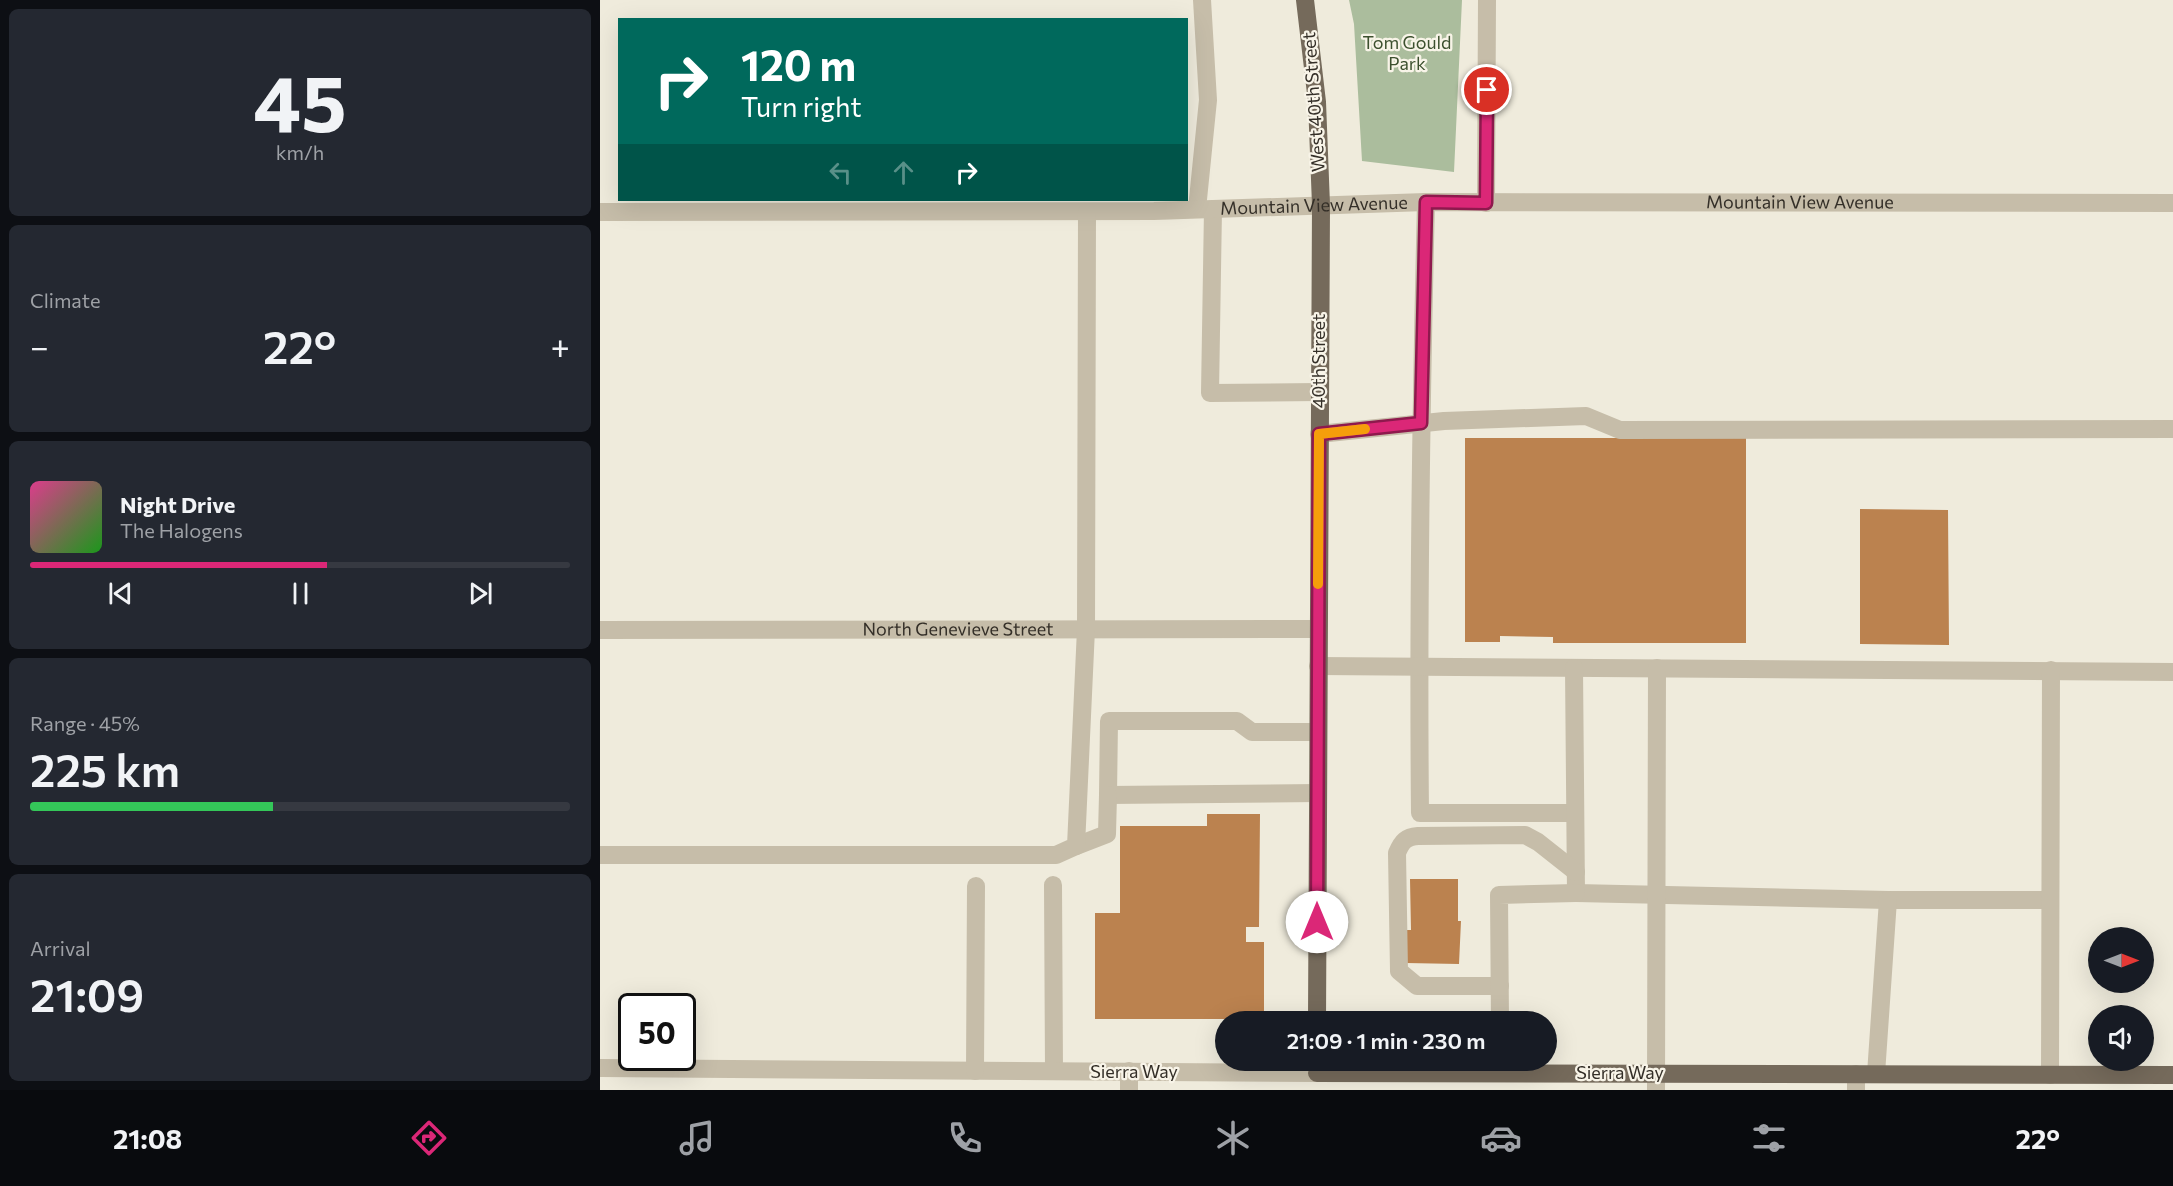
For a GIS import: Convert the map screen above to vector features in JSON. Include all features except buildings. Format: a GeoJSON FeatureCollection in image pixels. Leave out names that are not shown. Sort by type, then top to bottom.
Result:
{"type":"FeatureCollection","features":[{"type":"Feature","properties":{"kind":"main road","name":"West 40th Street"},"geometry":{"type":"LineString","coordinates":[[1305,0],[1317,102],[1321,205]]}},
{"type":"Feature","properties":{"kind":"main road","name":"40th Street"},"geometry":{"type":"LineString","coordinates":[[1317,1011],[1321,205]]}},
{"type":"Feature","properties":{"kind":"main road","name":"Sierra Way"},"geometry":{"type":"LineString","coordinates":[[1317,1074],[1396,1071]]}},
{"type":"Feature","properties":{"kind":"main road","name":"Sierra Way"},"geometry":{"type":"LineString","coordinates":[[1542,1071],[1656,1082],[1856,1082],[1876,1074],[2173,1075]]}},
{"type":"Feature","properties":{"kind":"street"},"geometry":{"type":"LineString","coordinates":[[1202,0],[1208,100],[1205,209],[1210,393],[1319,392]]}},
{"type":"Feature","properties":{"kind":"street"},"geometry":{"type":"LineString","coordinates":[[1486,203],[1487,0]]}},
{"type":"Feature","properties":{"kind":"street"},"geometry":{"type":"LineString","coordinates":[[1426,202],[1421,423],[1420,813],[1575,813]]}},
{"type":"Feature","properties":{"kind":"street","name":"Mountain View Avenue"},"geometry":{"type":"LineString","coordinates":[[600,212],[1087,212],[1426,202],[2173,203]]}},
{"type":"Feature","properties":{"kind":"street"},"geometry":{"type":"LineString","coordinates":[[1076,846],[1086,629],[1087,212]]}},
{"type":"Feature","properties":{"kind":"street"},"geometry":{"type":"LineString","coordinates":[[1319,434],[1421,423],[1586,416],[1620,430],[2173,429]]}},
{"type":"Feature","properties":{"kind":"street","name":"North Genevieve Street"},"geometry":{"type":"LineString","coordinates":[[600,630],[1318,629]]}},
{"type":"Feature","properties":{"kind":"street"},"geometry":{"type":"LineString","coordinates":[[1318,666],[2173,672]]}},
{"type":"Feature","properties":{"kind":"street"},"geometry":{"type":"LineString","coordinates":[[1574,668],[1576,893]]}},
{"type":"Feature","properties":{"kind":"street"},"geometry":{"type":"LineString","coordinates":[[1656,1082],[1657,668]]}},
{"type":"Feature","properties":{"kind":"street"},"geometry":{"type":"LineString","coordinates":[[2050,1074],[2051,670]]}},
{"type":"Feature","properties":{"kind":"street"},"geometry":{"type":"LineString","coordinates":[[600,855],[1056,855],[1107,834],[1109,721],[1237,721],[1252,732],[1318,732]]}},
{"type":"Feature","properties":{"kind":"street"},"geometry":{"type":"LineString","coordinates":[[1108,795],[1318,793]]}},
{"type":"Feature","properties":{"kind":"street"},"geometry":{"type":"LineString","coordinates":[[1500,986],[1417,986],[1399,971],[1397,853],[1401,843],[1409,837],[1419,836],[1525,835],[1538,842],[1576,872]]}},
{"type":"Feature","properties":{"kind":"street"},"geometry":{"type":"LineString","coordinates":[[1053,885],[1054,1071]]}},
{"type":"Feature","properties":{"kind":"street"},"geometry":{"type":"LineString","coordinates":[[975,1071],[976,886]]}},
{"type":"Feature","properties":{"kind":"street"},"geometry":{"type":"LineString","coordinates":[[1500,1011],[1499,895],[1576,893],[1888,900],[2050,900]]}},
{"type":"Feature","properties":{"kind":"street"},"geometry":{"type":"LineString","coordinates":[[1876,1074],[1888,900]]}},
{"type":"Feature","properties":{"kind":"street","name":"Sierra Way"},"geometry":{"type":"LineString","coordinates":[[600,1068],[1317,1074]]}},
{"type":"Feature","properties":{"kind":"street"},"geometry":{"type":"LineString","coordinates":[[1129,1071],[1129,1090]]}},
{"type":"Feature","properties":{"kind":"green space","name":"Tom Gould Park"},"geometry":{"type":"Polygon","coordinates":[[[1349,0],[1462,0],[1454,172],[1362,161],[1354,24],[1349,0]]]}},
{"type":"Feature","properties":{"kind":"slow traffic"},"geometry":{"type":"LineString","coordinates":[[1318,584],[1319,434],[1365,429]]}},
{"type":"Feature","properties":{"kind":"route"},"geometry":{"type":"LineString","coordinates":[[1317,922],[1319,434],[1421,423],[1426,202],[1486,203],[1487,90]]}}]}
